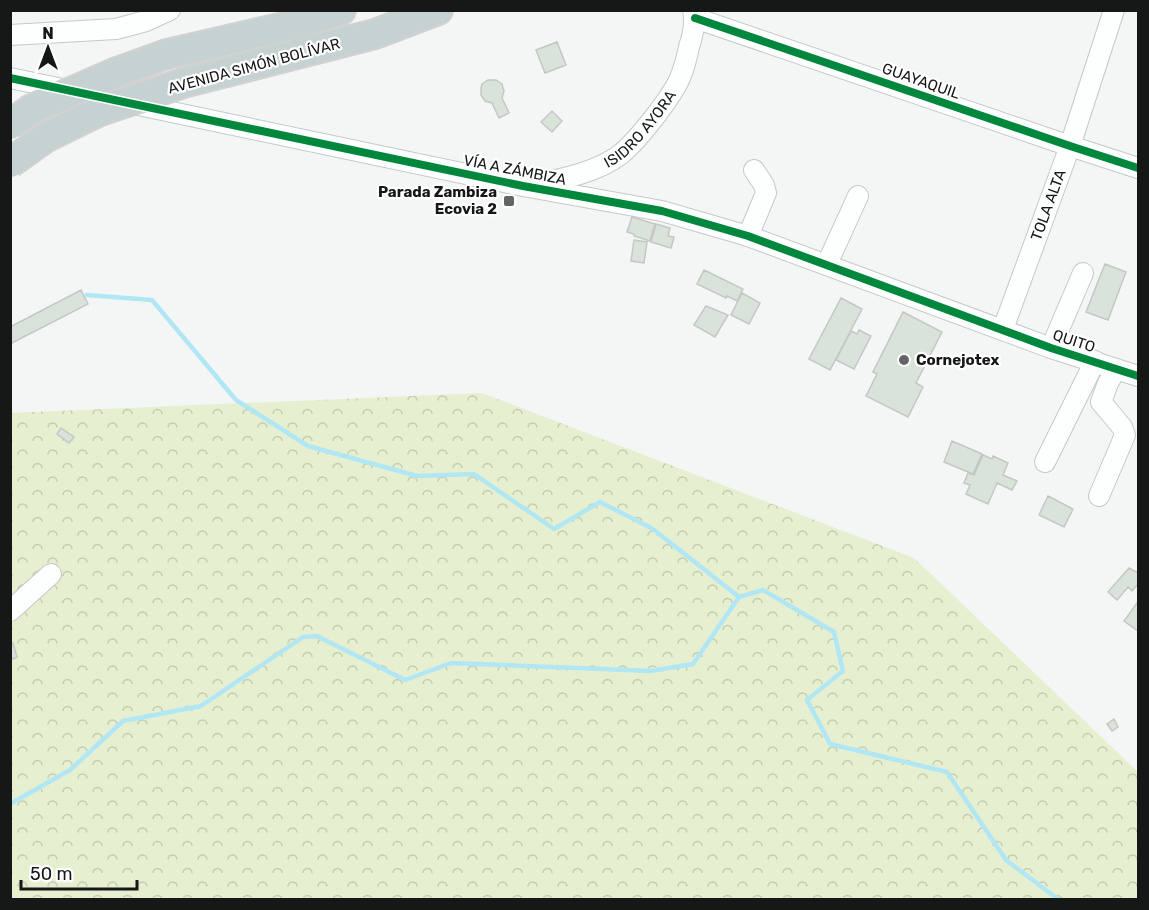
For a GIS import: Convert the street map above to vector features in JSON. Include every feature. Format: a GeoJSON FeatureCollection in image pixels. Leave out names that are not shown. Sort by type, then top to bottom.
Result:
{"type":"FeatureCollection","features":[{"type":"Feature","properties":{"kind":"highway","name":"AVENIDA SIMÓN BOLÍVAR"},"geometry":{"type":"LineString","coordinates":[[10,125],[30,110],[117,72],[167,54],[306,22],[341,10]]}},
{"type":"Feature","properties":{"kind":"highway","name":"AVENIDA SIMÓN BOLÍVAR"},"geometry":{"type":"LineString","coordinates":[[10,163],[45,138],[100,111],[183,82],[375,34],[438,10]]}},
{"type":"Feature","properties":{"kind":"street"},"geometry":{"type":"LineString","coordinates":[[10,35],[116,29],[146,21],[170,10]]}},
{"type":"Feature","properties":{"kind":"street","name":"TOLA ALTA"},"geometry":{"type":"LineString","coordinates":[[1003,329],[1070,146],[1114,10]]}},
{"type":"Feature","properties":{"kind":"street","name":"GUAYAQUIL"},"geometry":{"type":"LineString","coordinates":[[694,14],[1138,168]]}},
{"type":"Feature","properties":{"kind":"street","name":"ISIDRO AYORA"},"geometry":{"type":"LineString","coordinates":[[523,186],[563,179],[594,168],[621,154],[668,100],[680,77],[693,35],[694,14]]}},
{"type":"Feature","properties":{"kind":"street","name":"VÍA A ZÁMBIZA"},"geometry":{"type":"LineString","coordinates":[[10,78],[523,186],[662,211],[748,236],[1003,329]]}},
{"type":"Feature","properties":{"kind":"street"},"geometry":{"type":"LineString","coordinates":[[748,236],[766,193],[765,185],[754,170]]}},
{"type":"Feature","properties":{"kind":"street"},"geometry":{"type":"LineString","coordinates":[[827,264],[858,196]]}},
{"type":"Feature","properties":{"kind":"street"},"geometry":{"type":"LineString","coordinates":[[1051,348],[1083,273]]}},
{"type":"Feature","properties":{"kind":"street","name":"QUITO"},"geometry":{"type":"LineString","coordinates":[[1003,329],[1051,348],[1138,376]]}},
{"type":"Feature","properties":{"kind":"street"},"geometry":{"type":"LineString","coordinates":[[1045,462],[1095,361]]}},
{"type":"Feature","properties":{"kind":"street"},"geometry":{"type":"LineString","coordinates":[[1099,496],[1125,435],[1122,427],[1101,402],[1116,369]]}},
{"type":"Feature","properties":{"kind":"street"},"geometry":{"type":"LineString","coordinates":[[10,611],[51,574]]}},
{"type":"Feature","properties":{"kind":"green space"},"geometry":{"type":"Polygon","coordinates":[[[482,393],[914,558],[1138,772],[1138,899],[11,899],[10,413],[482,393]]]}},
{"type":"Feature","properties":{"kind":"building"},"geometry":{"type":"Polygon","coordinates":[[[557,42],[566,65],[545,73],[536,50],[557,42]]]}},
{"type":"Feature","properties":{"kind":"building"},"geometry":{"type":"Polygon","coordinates":[[[488,80],[496,80],[502,84],[504,91],[502,98],[509,113],[499,118],[492,103],[485,101],[481,95],[482,84],[488,80]]]}},
{"type":"Feature","properties":{"kind":"building"},"geometry":{"type":"Polygon","coordinates":[[[552,111],[562,121],[552,132],[541,122],[552,111]]]}},
{"type":"Feature","properties":{"kind":"building"},"geometry":{"type":"Polygon","coordinates":[[[507,192],[515,194],[514,201],[506,199],[507,192]]]}},
{"type":"Feature","properties":{"kind":"building"},"geometry":{"type":"Polygon","coordinates":[[[632,217],[655,224],[650,241],[627,232],[632,217]]]}},
{"type":"Feature","properties":{"kind":"building"},"geometry":{"type":"Polygon","coordinates":[[[656,224],[670,228],[668,236],[674,237],[671,248],[651,242],[656,224]]]}},
{"type":"Feature","properties":{"kind":"building"},"geometry":{"type":"Polygon","coordinates":[[[634,240],[647,242],[644,263],[631,261],[634,240]]]}},
{"type":"Feature","properties":{"kind":"building"},"geometry":{"type":"Polygon","coordinates":[[[1105,264],[1126,272],[1108,320],[1086,312],[1105,264]]]}},
{"type":"Feature","properties":{"kind":"building"},"geometry":{"type":"Polygon","coordinates":[[[704,270],[743,289],[737,301],[697,284],[704,270]]]}},
{"type":"Feature","properties":{"kind":"building"},"geometry":{"type":"Polygon","coordinates":[[[81,290],[88,304],[10,344],[10,327],[81,290]]]}},
{"type":"Feature","properties":{"kind":"building"},"geometry":{"type":"Polygon","coordinates":[[[742,293],[760,303],[749,324],[731,315],[742,293]]]}},
{"type":"Feature","properties":{"kind":"building"},"geometry":{"type":"Polygon","coordinates":[[[841,298],[862,309],[830,370],[809,359],[841,298]]]}},
{"type":"Feature","properties":{"kind":"building"},"geometry":{"type":"Polygon","coordinates":[[[706,306],[728,315],[715,337],[694,325],[706,306]]]}},
{"type":"Feature","properties":{"kind":"building","name":"Cornejotex"},"geometry":{"type":"Polygon","coordinates":[[[903,312],[942,332],[916,383],[923,387],[908,417],[866,396],[877,374],[873,372],[903,312]]]}},
{"type":"Feature","properties":{"kind":"building"},"geometry":{"type":"Polygon","coordinates":[[[859,330],[871,336],[854,369],[836,360],[851,331],[857,334],[859,330]]]}},
{"type":"Feature","properties":{"kind":"building"},"geometry":{"type":"Polygon","coordinates":[[[61,428],[74,437],[69,443],[57,434],[61,428]]]}},
{"type":"Feature","properties":{"kind":"building"},"geometry":{"type":"Polygon","coordinates":[[[952,441],[982,454],[973,474],[944,462],[952,441]]]}},
{"type":"Feature","properties":{"kind":"building"},"geometry":{"type":"Polygon","coordinates":[[[983,455],[992,459],[993,456],[1008,463],[1003,475],[1017,481],[1012,490],[997,483],[988,504],[966,494],[970,485],[964,483],[968,473],[974,475],[983,455]]]}},
{"type":"Feature","properties":{"kind":"building"},"geometry":{"type":"Polygon","coordinates":[[[1048,496],[1073,509],[1064,527],[1039,515],[1048,496]]]}},
{"type":"Feature","properties":{"kind":"building"},"geometry":{"type":"Polygon","coordinates":[[[1129,568],[1138,573],[1138,584],[1132,591],[1128,587],[1117,600],[1108,592],[1129,568]]]}},
{"type":"Feature","properties":{"kind":"building"},"geometry":{"type":"Polygon","coordinates":[[[1137,603],[1138,605],[1138,631],[1124,621],[1137,603]]]}},
{"type":"Feature","properties":{"kind":"building"},"geometry":{"type":"Polygon","coordinates":[[[13,643],[17,657],[10,660],[10,644],[13,643]]]}},
{"type":"Feature","properties":{"kind":"building"},"geometry":{"type":"Polygon","coordinates":[[[1114,719],[1118,727],[1112,731],[1107,724],[1114,719]]]}},
{"type":"Feature","properties":{"kind":"waterway"},"geometry":{"type":"LineString","coordinates":[[87,295],[152,300],[236,400],[308,446],[417,476],[474,474],[554,529],[600,502],[653,529],[739,597],[763,590],[834,632],[843,671],[807,700],[830,744],[947,772],[1006,860],[1059,900]]}},
{"type":"Feature","properties":{"kind":"waterway"},"geometry":{"type":"LineString","coordinates":[[10,804],[70,770],[123,721],[201,706],[303,637],[317,636],[405,680],[451,663],[651,671],[693,664],[739,597]]}},
{"type":"Feature","properties":{"kind":"cycle path"},"geometry":{"type":"LineString","coordinates":[[695,18],[1138,168]]}},
{"type":"Feature","properties":{"kind":"cycle path"},"geometry":{"type":"LineString","coordinates":[[10,78],[523,186],[662,211],[748,236],[1051,348],[1138,376]]}},
{"type":"Feature","properties":{"kind":"place","name":"Parada Zambiza Ecovia 2"},"geometry":{"type":"Point","coordinates":[509,201]}},
{"type":"Feature","properties":{"kind":"place","name":"Cornejotex"},"geometry":{"type":"Point","coordinates":[904,360]}}]}
